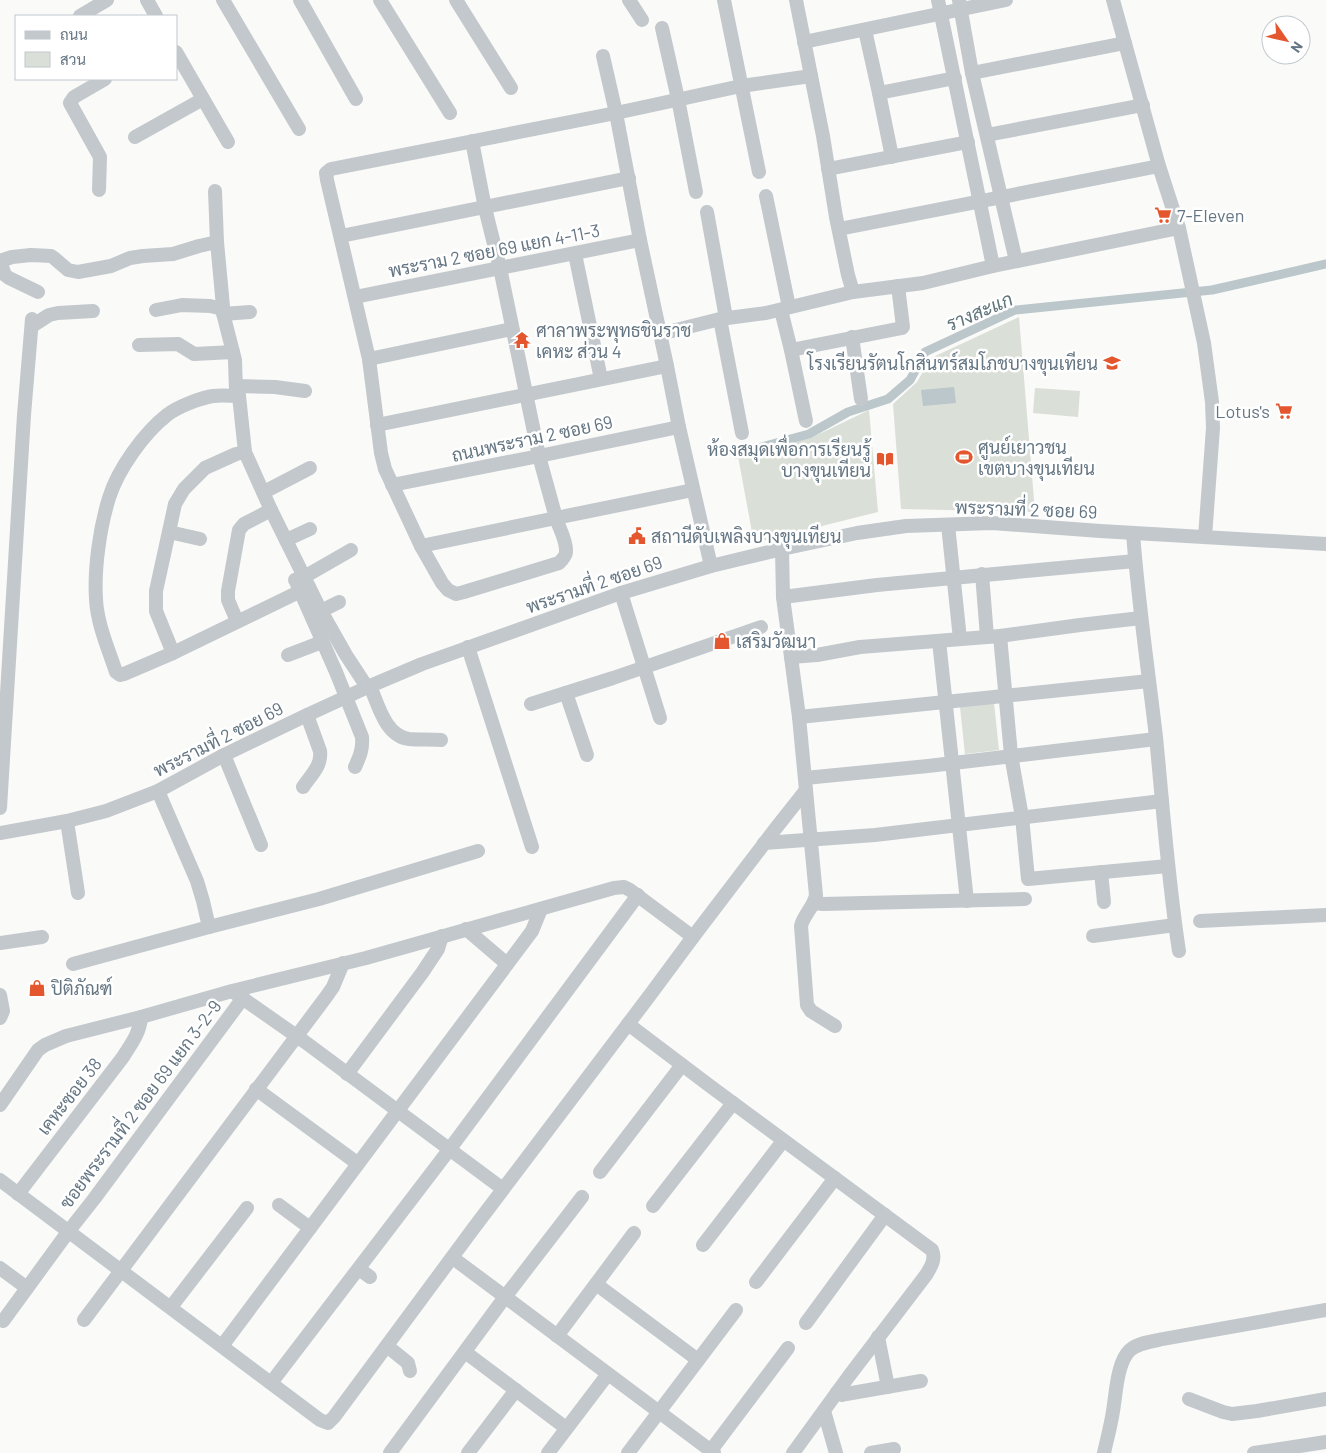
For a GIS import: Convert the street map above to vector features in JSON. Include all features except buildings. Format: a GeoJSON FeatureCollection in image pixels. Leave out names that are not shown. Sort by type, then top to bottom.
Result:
{"type":"FeatureCollection","features":[{"type":"Feature","properties":{"kind":"street"},"geometry":{"type":"LineString","coordinates":[[82,15],[107,0]]}},
{"type":"Feature","properties":{"kind":"street"},"geometry":{"type":"LineString","coordinates":[[147,0],[155,15]]}},
{"type":"Feature","properties":{"kind":"street"},"geometry":{"type":"LineString","coordinates":[[223,0],[299,129]]}},
{"type":"Feature","properties":{"kind":"street"},"geometry":{"type":"LineString","coordinates":[[300,0],[356,99]]}},
{"type":"Feature","properties":{"kind":"street"},"geometry":{"type":"LineString","coordinates":[[380,0],[450,113]]}},
{"type":"Feature","properties":{"kind":"street"},"geometry":{"type":"LineString","coordinates":[[456,0],[511,88]]}},
{"type":"Feature","properties":{"kind":"street"},"geometry":{"type":"LineString","coordinates":[[629,0],[642,20]]}},
{"type":"Feature","properties":{"kind":"street"},"geometry":{"type":"LineString","coordinates":[[724,0],[759,172]]}},
{"type":"Feature","properties":{"kind":"street"},"geometry":{"type":"LineString","coordinates":[[796,0],[822,128],[838,229],[853,292]]}},
{"type":"Feature","properties":{"kind":"street"},"geometry":{"type":"LineString","coordinates":[[804,42],[865,30],[939,6],[1006,0]]}},
{"type":"Feature","properties":{"kind":"street"},"geometry":{"type":"LineString","coordinates":[[1113,0],[1159,166],[1179,228],[1204,343],[1212,402],[1213,428],[1205,537]]}},
{"type":"Feature","properties":{"kind":"street"},"geometry":{"type":"LineString","coordinates":[[960,4],[972,73],[1016,261]]}},
{"type":"Feature","properties":{"kind":"street"},"geometry":{"type":"LineString","coordinates":[[939,6],[993,266]]}},
{"type":"Feature","properties":{"kind":"street"},"geometry":{"type":"LineString","coordinates":[[662,28],[696,192]]}},
{"type":"Feature","properties":{"kind":"street"},"geometry":{"type":"LineString","coordinates":[[865,30],[892,157]]}},
{"type":"Feature","properties":{"kind":"street"},"geometry":{"type":"LineString","coordinates":[[972,73],[1125,43]]}},
{"type":"Feature","properties":{"kind":"street"},"geometry":{"type":"LineString","coordinates":[[178,55],[228,142]]}},
{"type":"Feature","properties":{"kind":"street"},"geometry":{"type":"LineString","coordinates":[[603,56],[678,427],[711,566]]}},
{"type":"Feature","properties":{"kind":"street"},"geometry":{"type":"LineString","coordinates":[[472,141],[484,208],[500,268],[539,456],[566,552],[564,558],[559,563],[456,594],[448,590],[442,583],[421,546],[392,485],[381,453],[369,359],[326,180],[326,173],[331,169],[472,141],[616,113],[741,86],[811,76]]}},
{"type":"Feature","properties":{"kind":"street"},"geometry":{"type":"LineString","coordinates":[[879,94],[955,78]]}},
{"type":"Feature","properties":{"kind":"street"},"geometry":{"type":"LineString","coordinates":[[99,190],[100,157],[70,103],[74,97],[103,80]]}},
{"type":"Feature","properties":{"kind":"street"},"geometry":{"type":"LineString","coordinates":[[135,137],[203,98]]}},
{"type":"Feature","properties":{"kind":"street"},"geometry":{"type":"LineString","coordinates":[[987,135],[1142,105]]}},
{"type":"Feature","properties":{"kind":"street"},"geometry":{"type":"LineString","coordinates":[[828,169],[968,142]]}},
{"type":"Feature","properties":{"kind":"street"},"geometry":{"type":"LineString","coordinates":[[838,229],[1159,166]]}},
{"type":"Feature","properties":{"kind":"street"},"geometry":{"type":"LineString","coordinates":[[340,236],[629,178]]}},
{"type":"Feature","properties":{"kind":"street"},"geometry":{"type":"LineString","coordinates":[[215,191],[223,312],[235,360],[241,453],[302,584],[368,687],[386,723],[394,732],[407,739],[441,740]]}},
{"type":"Feature","properties":{"kind":"street"},"geometry":{"type":"LineString","coordinates":[[766,196],[791,350],[806,422]]}},
{"type":"Feature","properties":{"kind":"street"},"geometry":{"type":"LineString","coordinates":[[707,212],[742,433]]}},
{"type":"Feature","properties":{"kind":"street"},"geometry":{"type":"LineString","coordinates":[[660,334],[723,318],[785,308],[853,292],[923,283],[1016,261],[1179,228]]}},
{"type":"Feature","properties":{"kind":"street","name":"พระราม 2 ซอย 69 แยก 4-11-3"},"geometry":{"type":"LineString","coordinates":[[355,297],[640,240]]}},
{"type":"Feature","properties":{"kind":"street"},"geometry":{"type":"LineString","coordinates":[[38,292],[5,275],[0,261],[12,257],[31,255],[51,256],[68,270],[78,272],[111,266],[130,258],[173,254],[217,242]]}},
{"type":"Feature","properties":{"kind":"street"},"geometry":{"type":"LineString","coordinates":[[575,254],[601,379]]}},
{"type":"Feature","properties":{"kind":"street"},"geometry":{"type":"LineString","coordinates":[[791,350],[903,327],[898,286]]}},
{"type":"Feature","properties":{"kind":"street"},"geometry":{"type":"LineString","coordinates":[[156,310],[182,305],[210,306],[223,312],[250,312]]}},
{"type":"Feature","properties":{"kind":"street"},"geometry":{"type":"LineString","coordinates":[[0,808],[24,415],[32,323],[58,313],[93,311]]}},
{"type":"Feature","properties":{"kind":"street"},"geometry":{"type":"LineString","coordinates":[[369,359],[512,329]]}},
{"type":"Feature","properties":{"kind":"street"},"geometry":{"type":"LineString","coordinates":[[852,337],[861,399]]}},
{"type":"Feature","properties":{"kind":"street"},"geometry":{"type":"LineString","coordinates":[[139,345],[178,344],[194,354],[233,352]]}},
{"type":"Feature","properties":{"kind":"street"},"geometry":{"type":"LineString","coordinates":[[377,425],[667,366]]}},
{"type":"Feature","properties":{"kind":"street"},"geometry":{"type":"LineString","coordinates":[[305,391],[267,386],[212,396],[168,414],[135,449],[124,466],[110,496],[102,529],[97,564],[96,599],[98,616],[116,672],[120,675],[124,674],[237,621],[302,584],[351,550]]}},
{"type":"Feature","properties":{"kind":"street","name":"ถนนพระราม 2 ซอย 69"},"geometry":{"type":"LineString","coordinates":[[392,485],[678,427]]}},
{"type":"Feature","properties":{"kind":"street"},"geometry":{"type":"LineString","coordinates":[[241,453],[264,492],[267,512],[286,540],[322,642],[362,738],[361,754],[354,767]]}},
{"type":"Feature","properties":{"kind":"street"},"geometry":{"type":"LineString","coordinates":[[173,652],[156,611],[156,592],[175,504],[184,489],[205,468],[241,453]]}},
{"type":"Feature","properties":{"kind":"street"},"geometry":{"type":"LineString","coordinates":[[264,492],[310,468]]}},
{"type":"Feature","properties":{"kind":"street"},"geometry":{"type":"LineString","coordinates":[[421,546],[693,490]]}},
{"type":"Feature","properties":{"kind":"street"},"geometry":{"type":"LineString","coordinates":[[237,621],[228,600],[228,592],[238,534],[244,524],[267,512]]}},
{"type":"Feature","properties":{"kind":"street","name":"พระรามที่ 2 ซอย 69"},"geometry":{"type":"LineString","coordinates":[[0,833],[67,821],[106,811],[158,791],[224,755],[345,697],[468,647],[621,592],[711,566],[782,549],[857,533],[906,526],[992,523],[1326,544]]}},
{"type":"Feature","properties":{"kind":"street"},"geometry":{"type":"LineString","coordinates":[[948,524],[960,639]]}},
{"type":"Feature","properties":{"kind":"street"},"geometry":{"type":"LineString","coordinates":[[286,540],[310,529]]}},
{"type":"Feature","properties":{"kind":"street"},"geometry":{"type":"LineString","coordinates":[[169,532],[200,539]]}},
{"type":"Feature","properties":{"kind":"street"},"geometry":{"type":"LineString","coordinates":[[1133,533],[1168,866],[1179,951]]}},
{"type":"Feature","properties":{"kind":"street"},"geometry":{"type":"LineString","coordinates":[[782,549],[783,597],[799,717],[816,895],[801,926],[807,1006],[835,1026]]}},
{"type":"Feature","properties":{"kind":"street"},"geometry":{"type":"LineString","coordinates":[[783,597],[982,574],[1135,561]]}},
{"type":"Feature","properties":{"kind":"street"},"geometry":{"type":"LineString","coordinates":[[982,574],[1006,697],[1011,756],[1022,817],[1028,879],[1168,866]]}},
{"type":"Feature","properties":{"kind":"street"},"geometry":{"type":"LineString","coordinates":[[621,592],[660,718]]}},
{"type":"Feature","properties":{"kind":"street"},"geometry":{"type":"LineString","coordinates":[[321,611],[339,602]]}},
{"type":"Feature","properties":{"kind":"street"},"geometry":{"type":"LineString","coordinates":[[791,657],[860,647],[994,637],[1141,618]]}},
{"type":"Feature","properties":{"kind":"street"},"geometry":{"type":"LineString","coordinates":[[531,704],[644,668],[761,627]]}},
{"type":"Feature","properties":{"kind":"street"},"geometry":{"type":"LineString","coordinates":[[939,641],[967,901]]}},
{"type":"Feature","properties":{"kind":"street"},"geometry":{"type":"LineString","coordinates":[[288,655],[322,642]]}},
{"type":"Feature","properties":{"kind":"street"},"geometry":{"type":"LineString","coordinates":[[468,647],[532,847]]}},
{"type":"Feature","properties":{"kind":"street"},"geometry":{"type":"LineString","coordinates":[[799,717],[1149,681]]}},
{"type":"Feature","properties":{"kind":"street"},"geometry":{"type":"LineString","coordinates":[[566,693],[587,755]]}},
{"type":"Feature","properties":{"kind":"street"},"geometry":{"type":"LineString","coordinates":[[303,787],[320,762],[320,751],[307,715]]}},
{"type":"Feature","properties":{"kind":"street"},"geometry":{"type":"LineString","coordinates":[[0,1180],[271,1384],[320,1420],[328,1423],[387,1346],[409,1306],[453,1258],[764,843],[806,784],[953,763],[1156,739]]}},
{"type":"Feature","properties":{"kind":"street"},"geometry":{"type":"LineString","coordinates":[[224,755],[261,845]]}},
{"type":"Feature","properties":{"kind":"street"},"geometry":{"type":"LineString","coordinates":[[158,791],[197,881],[208,927]]}},
{"type":"Feature","properties":{"kind":"street"},"geometry":{"type":"LineString","coordinates":[[764,843],[811,841],[958,826],[1162,801]]}},
{"type":"Feature","properties":{"kind":"street"},"geometry":{"type":"LineString","coordinates":[[67,821],[78,893]]}},
{"type":"Feature","properties":{"kind":"street"},"geometry":{"type":"LineString","coordinates":[[73,964],[319,899],[478,851]]}},
{"type":"Feature","properties":{"kind":"street"},"geometry":{"type":"LineString","coordinates":[[1102,872],[1104,902]]}},
{"type":"Feature","properties":{"kind":"street"},"geometry":{"type":"LineString","coordinates":[[0,1105],[38,1050],[66,1036],[238,994],[614,888],[624,887],[638,895],[693,936]]}},
{"type":"Feature","properties":{"kind":"street"},"geometry":{"type":"LineString","coordinates":[[271,1384],[364,1273],[449,1150],[638,895]]}},
{"type":"Feature","properties":{"kind":"street"},"geometry":{"type":"LineString","coordinates":[[814,902],[823,904],[1025,899]]}},
{"type":"Feature","properties":{"kind":"street"},"geometry":{"type":"LineString","coordinates":[[222,1346],[532,930],[541,909]]}},
{"type":"Feature","properties":{"kind":"street"},"geometry":{"type":"LineString","coordinates":[[1200,921],[1326,915]]}},
{"type":"Feature","properties":{"kind":"street"},"geometry":{"type":"LineString","coordinates":[[1094,936],[1175,925]]}},
{"type":"Feature","properties":{"kind":"street"},"geometry":{"type":"LineString","coordinates":[[466,929],[507,964]]}},
{"type":"Feature","properties":{"kind":"street"},"geometry":{"type":"LineString","coordinates":[[347,1074],[422,974],[438,948],[442,936]]}},
{"type":"Feature","properties":{"kind":"street"},"geometry":{"type":"LineString","coordinates":[[0,943],[42,937]]}},
{"type":"Feature","properties":{"kind":"street"},"geometry":{"type":"LineString","coordinates":[[84,1320],[333,987],[343,964]]}},
{"type":"Feature","properties":{"kind":"street"},"geometry":{"type":"LineString","coordinates":[[238,994],[503,1190]]}},
{"type":"Feature","properties":{"kind":"street","name":"ซอยพระรามที่ 2 ซอย 69 แยก 3-2-9"},"geometry":{"type":"LineString","coordinates":[[4,1321],[94,1199],[238,994]]}},
{"type":"Feature","properties":{"kind":"street"},"geometry":{"type":"LineString","coordinates":[[0,995],[3,1011],[0,1018]]}},
{"type":"Feature","properties":{"kind":"street","name":"เคหะซอย 38"},"geometry":{"type":"LineString","coordinates":[[18,1194],[123,1057],[134,1041],[140,1027],[141,1017]]}},
{"type":"Feature","properties":{"kind":"street"},"geometry":{"type":"LineString","coordinates":[[628,1024],[932,1250],[934,1260],[926,1275],[793,1453]]}},
{"type":"Feature","properties":{"kind":"street"},"geometry":{"type":"LineString","coordinates":[[600,1172],[682,1065]]}},
{"type":"Feature","properties":{"kind":"street"},"geometry":{"type":"LineString","coordinates":[[256,1089],[357,1163]]}},
{"type":"Feature","properties":{"kind":"street"},"geometry":{"type":"LineString","coordinates":[[653,1206],[733,1103]]}},
{"type":"Feature","properties":{"kind":"street"},"geometry":{"type":"LineString","coordinates":[[703,1245],[784,1141]]}},
{"type":"Feature","properties":{"kind":"street"},"geometry":{"type":"LineString","coordinates":[[756,1282],[835,1178]]}},
{"type":"Feature","properties":{"kind":"street"},"geometry":{"type":"LineString","coordinates":[[390,1453],[505,1297],[582,1197]]}},
{"type":"Feature","properties":{"kind":"street"},"geometry":{"type":"LineString","coordinates":[[279,1205],[310,1228]]}},
{"type":"Feature","properties":{"kind":"street"},"geometry":{"type":"LineString","coordinates":[[171,1307],[247,1208]]}},
{"type":"Feature","properties":{"kind":"street"},"geometry":{"type":"LineString","coordinates":[[806,1323],[885,1215]]}},
{"type":"Feature","properties":{"kind":"street"},"geometry":{"type":"LineString","coordinates":[[556,1336],[634,1233]]}},
{"type":"Feature","properties":{"kind":"street"},"geometry":{"type":"LineString","coordinates":[[453,1258],[711,1452],[788,1348]]}},
{"type":"Feature","properties":{"kind":"street"},"geometry":{"type":"LineString","coordinates":[[0,1268],[27,1288]]}},
{"type":"Feature","properties":{"kind":"street"},"geometry":{"type":"LineString","coordinates":[[596,1284],[698,1360]]}},
{"type":"Feature","properties":{"kind":"street"},"geometry":{"type":"LineString","coordinates":[[628,1453],[736,1310]]}},
{"type":"Feature","properties":{"kind":"street"},"geometry":{"type":"LineString","coordinates":[[1104,1453],[1111,1425],[1120,1370],[1129,1351],[1137,1346],[1163,1339],[1326,1310]]}},
{"type":"Feature","properties":{"kind":"street"},"geometry":{"type":"LineString","coordinates":[[878,1337],[888,1387]]}},
{"type":"Feature","properties":{"kind":"street"},"geometry":{"type":"LineString","coordinates":[[387,1346],[408,1363],[410,1371]]}},
{"type":"Feature","properties":{"kind":"street"},"geometry":{"type":"LineString","coordinates":[[465,1352],[566,1428]]}},
{"type":"Feature","properties":{"kind":"street"},"geometry":{"type":"LineString","coordinates":[[548,1453],[608,1374]]}},
{"type":"Feature","properties":{"kind":"street"},"geometry":{"type":"LineString","coordinates":[[837,1392],[842,1395],[922,1381]]}},
{"type":"Feature","properties":{"kind":"street"},"geometry":{"type":"LineString","coordinates":[[468,1453],[516,1390]]}},
{"type":"Feature","properties":{"kind":"street"},"geometry":{"type":"LineString","coordinates":[[1189,1399],[1232,1414],[1326,1399]]}},
{"type":"Feature","properties":{"kind":"street"},"geometry":{"type":"LineString","coordinates":[[824,1410],[836,1453]]}},
{"type":"Feature","properties":{"kind":"street"},"geometry":{"type":"LineString","coordinates":[[1254,1453],[1326,1442]]}},
{"type":"Feature","properties":{"kind":"street"},"geometry":{"type":"LineString","coordinates":[[871,1453],[894,1449]]}},
{"type":"Feature","properties":{"kind":"green space","name":"ศูนย์เยาวชน เขตบางขุนเทียน"},"geometry":{"type":"Polygon","coordinates":[[[1019,317],[1035,512],[901,509],[893,404],[917,382],[931,358],[1019,317]]]}},
{"type":"Feature","properties":{"kind":"green space"},"geometry":{"type":"Polygon","coordinates":[[[1035,388],[1080,391],[1078,417],[1033,413],[1035,388]]]}},
{"type":"Feature","properties":{"kind":"green space"},"geometry":{"type":"Polygon","coordinates":[[[869,410],[878,512],[754,543],[738,456],[811,438],[869,410]]]}},
{"type":"Feature","properties":{"kind":"green space"},"geometry":{"type":"Polygon","coordinates":[[[994,703],[999,750],[965,754],[960,707],[994,703]]]}},
{"type":"Feature","properties":{"kind":"shaded area"},"geometry":{"type":"Polygon","coordinates":[[[954,387],[956,403],[923,406],[921,390],[954,387]]]}},
{"type":"Feature","properties":{"kind":"waterway","name":"รางสะแก"},"geometry":{"type":"LineString","coordinates":[[736,454],[809,434],[848,412],[888,399],[910,380],[925,352],[1015,310],[1212,290],[1326,264]]}},
{"type":"Feature","properties":{"kind":"place","name":"7-Eleven"},"geometry":{"type":"Point","coordinates":[1163,215]}},
{"type":"Feature","properties":{"kind":"place","name":"ศาลาพระพุทธชินราช เคหะ ส่วน 4"},"geometry":{"type":"Point","coordinates":[522,340]}},
{"type":"Feature","properties":{"kind":"place","name":"โรงเรียนรัตนโกสินทร์สมโภชบางขุนเทียน"},"geometry":{"type":"Point","coordinates":[1112,363]}},
{"type":"Feature","properties":{"kind":"place","name":"Lotus's"},"geometry":{"type":"Point","coordinates":[1284,411]}},
{"type":"Feature","properties":{"kind":"place","name":"ศูนย์เยาวชน เขตบางขุนเทียน"},"geometry":{"type":"Point","coordinates":[964,457]}},
{"type":"Feature","properties":{"kind":"place","name":"ห้องสมุดเพื่อการเรียนรู้ บางขุนเทียน"},"geometry":{"type":"Point","coordinates":[885,459]}},
{"type":"Feature","properties":{"kind":"place","name":"สถานีดับเพลิงบางขุนเทียน"},"geometry":{"type":"Point","coordinates":[637,536]}},
{"type":"Feature","properties":{"kind":"place","name":"เสริมวัฒนา"},"geometry":{"type":"Point","coordinates":[722,641]}},
{"type":"Feature","properties":{"kind":"place","name":"ปิติภัณฑ์"},"geometry":{"type":"Point","coordinates":[37,988]}}]}
